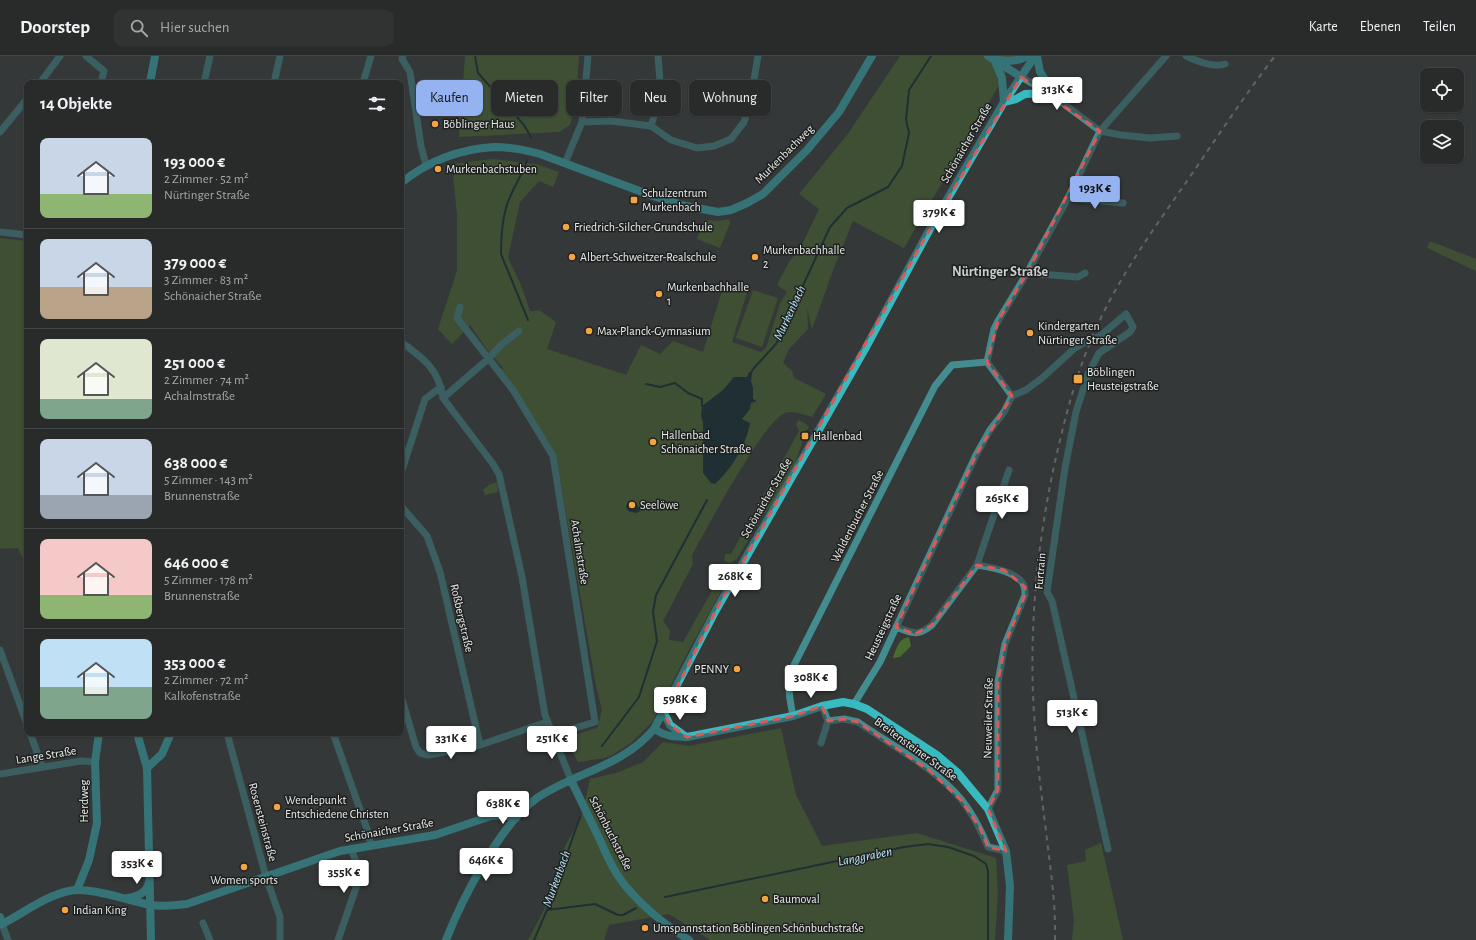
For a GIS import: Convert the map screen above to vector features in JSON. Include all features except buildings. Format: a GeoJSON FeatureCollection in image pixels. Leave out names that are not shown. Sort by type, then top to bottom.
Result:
{"type":"FeatureCollection","features":[{"type":"Feature","properties":{"kind":"street"},"geometry":{"type":"LineString","coordinates":[[42,80],[60,56]]}},
{"type":"Feature","properties":{"kind":"street"},"geometry":{"type":"LineString","coordinates":[[86,56],[104,71],[102,80]]}},
{"type":"Feature","properties":{"kind":"street"},"geometry":{"type":"LineString","coordinates":[[151,80],[156,56]]}},
{"type":"Feature","properties":{"kind":"street"},"geometry":{"type":"LineString","coordinates":[[205,80],[210,56]]}},
{"type":"Feature","properties":{"kind":"street"},"geometry":{"type":"LineString","coordinates":[[275,80],[280,56]]}},
{"type":"Feature","properties":{"kind":"street"},"geometry":{"type":"LineString","coordinates":[[364,80],[371,56]]}},
{"type":"Feature","properties":{"kind":"street"},"geometry":{"type":"LineString","coordinates":[[565,163],[582,122],[588,56]]}},
{"type":"Feature","properties":{"kind":"street"},"geometry":{"type":"LineString","coordinates":[[651,126],[661,93],[658,56]]}},
{"type":"Feature","properties":{"kind":"street"},"geometry":{"type":"LineString","coordinates":[[582,122],[611,122],[651,126],[671,140],[697,148],[714,146],[731,139],[744,122],[750,103],[758,56]]}},
{"type":"Feature","properties":{"kind":"street","name":"Murkenbachweg"},"geometry":{"type":"LineString","coordinates":[[404,181],[426,165],[446,156],[465,151],[495,147],[526,150],[540,154],[686,206],[718,212],[731,210],[763,194],[807,150],[839,112],[872,56]]}},
{"type":"Feature","properties":{"kind":"street"},"geometry":{"type":"LineString","coordinates":[[991,58],[1012,61],[1019,60],[1027,56]]}},
{"type":"Feature","properties":{"kind":"street"},"geometry":{"type":"LineString","coordinates":[[1036,56],[1040,72],[1046,81],[1049,93]]}},
{"type":"Feature","properties":{"kind":"street","name":"Schönaicher Straße"},"geometry":{"type":"LineString","coordinates":[[76,890],[126,898],[150,905],[164,906],[188,904],[340,851],[371,845],[413,840],[435,835],[491,816],[502,815],[516,818],[523,810],[538,798],[572,780],[620,758],[640,744],[654,730],[664,713],[716,610],[865,349],[931,228],[1004,102],[1036,56]]}},
{"type":"Feature","properties":{"kind":"street"},"geometry":{"type":"LineString","coordinates":[[1012,396],[987,362],[994,329],[1027,274],[1068,198],[1100,131],[1166,56]]}},
{"type":"Feature","properties":{"kind":"street"},"geometry":{"type":"LineString","coordinates":[[1186,56],[1213,65],[1225,64]]}},
{"type":"Feature","properties":{"kind":"street"},"geometry":{"type":"LineString","coordinates":[[400,57],[410,72],[421,146],[426,165]]}},
{"type":"Feature","properties":{"kind":"street"},"geometry":{"type":"LineString","coordinates":[[991,58],[1049,93],[1100,131],[1150,138],[1177,136]]}},
{"type":"Feature","properties":{"kind":"street"},"geometry":{"type":"LineString","coordinates":[[991,58],[1002,78],[1004,102],[1016,99],[1025,94],[1049,93]]}},
{"type":"Feature","properties":{"kind":"street"},"geometry":{"type":"LineString","coordinates":[[0,132],[24,103]]}},
{"type":"Feature","properties":{"kind":"street"},"geometry":{"type":"LineString","coordinates":[[1068,198],[1123,203]]}},
{"type":"Feature","properties":{"kind":"street"},"geometry":{"type":"LineString","coordinates":[[0,232],[24,235]]}},
{"type":"Feature","properties":{"kind":"street"},"geometry":{"type":"LineString","coordinates":[[1027,274],[1078,277],[1085,273]]}},
{"type":"Feature","properties":{"kind":"street","name":"Achalmstraße"},"geometry":{"type":"LineString","coordinates":[[460,307],[457,318],[512,390],[553,456],[595,722],[552,735]]}},
{"type":"Feature","properties":{"kind":"street","name":"Furtrain"},"geometry":{"type":"LineString","coordinates":[[1012,396],[1026,390],[1076,348],[1087,341],[1100,336],[1126,314],[1133,327],[1130,332],[1099,353],[1088,374],[1076,412],[1065,468],[1047,592],[1052,601],[1108,850]]}},
{"type":"Feature","properties":{"kind":"street"},"geometry":{"type":"LineString","coordinates":[[443,398],[488,359],[502,344],[519,331]]}},
{"type":"Feature","properties":{"kind":"street"},"geometry":{"type":"LineString","coordinates":[[404,344],[414,351],[432,368],[441,387],[443,398],[499,474],[522,577],[547,722],[572,780]]}},
{"type":"Feature","properties":{"kind":"street","name":"Waldenbucher Straße"},"geometry":{"type":"LineString","coordinates":[[792,716],[789,682],[791,671],[935,386],[952,365],[987,362]]}},
{"type":"Feature","properties":{"kind":"street"},"geometry":{"type":"LineString","coordinates":[[404,464],[425,400],[441,387]]}},
{"type":"Feature","properties":{"kind":"street","name":"Heusteigstraße"},"geometry":{"type":"LineString","coordinates":[[854,704],[880,662],[976,455],[990,430],[1004,412],[1012,396]]}},
{"type":"Feature","properties":{"kind":"street"},"geometry":{"type":"LineString","coordinates":[[896,627],[915,634],[924,632],[932,625],[977,565],[1010,470]]}},
{"type":"Feature","properties":{"kind":"street","name":"Roßbergstraße"},"geometry":{"type":"LineString","coordinates":[[404,509],[427,536],[440,572],[480,745]]}},
{"type":"Feature","properties":{"kind":"street","name":"Neuweiler Straße"},"geometry":{"type":"LineString","coordinates":[[977,565],[1004,570],[1022,582],[1025,587],[1025,595],[1004,644],[998,682],[998,790],[988,809]]}},
{"type":"Feature","properties":{"kind":"street"},"geometry":{"type":"LineString","coordinates":[[0,650],[24,716]]}},
{"type":"Feature","properties":{"kind":"street"},"geometry":{"type":"LineString","coordinates":[[654,730],[672,737],[687,737],[792,716],[822,706],[842,702],[854,704]]}},
{"type":"Feature","properties":{"kind":"street","name":"Breitensteiner Straße"},"geometry":{"type":"LineString","coordinates":[[854,704],[867,709],[937,755],[958,773],[988,809],[1006,851],[1010,886],[1008,940]]}},
{"type":"Feature","properties":{"kind":"street"},"geometry":{"type":"LineString","coordinates":[[404,706],[416,747],[420,753],[428,755],[480,745],[547,722]]}},
{"type":"Feature","properties":{"kind":"street"},"geometry":{"type":"LineString","coordinates":[[822,706],[828,721],[822,743]]}},
{"type":"Feature","properties":{"kind":"street"},"geometry":{"type":"LineString","coordinates":[[664,713],[670,725],[676,731],[687,737]]}},
{"type":"Feature","properties":{"kind":"street","name":"Breitensteiner Straße"},"geometry":{"type":"LineString","coordinates":[[828,721],[844,719],[858,722],[924,767],[948,785],[961,800],[980,828],[988,847],[1006,851]]}},
{"type":"Feature","properties":{"kind":"street"},"geometry":{"type":"LineString","coordinates":[[31,736],[42,766]]}},
{"type":"Feature","properties":{"kind":"street","name":"Herdweg"},"geometry":{"type":"LineString","coordinates":[[76,890],[89,860],[97,822],[95,762],[99,736]]}},
{"type":"Feature","properties":{"kind":"street"},"geometry":{"type":"LineString","coordinates":[[138,736],[147,768],[151,940]]}},
{"type":"Feature","properties":{"kind":"street"},"geometry":{"type":"LineString","coordinates":[[147,768],[162,754],[170,736]]}},
{"type":"Feature","properties":{"kind":"street","name":"Rosensteinstraße"},"geometry":{"type":"LineString","coordinates":[[227,736],[266,877],[280,918],[280,940]]}},
{"type":"Feature","properties":{"kind":"street"},"geometry":{"type":"LineString","coordinates":[[334,736],[368,832],[371,845]]}},
{"type":"Feature","properties":{"kind":"street","name":"Lange Straße"},"geometry":{"type":"LineString","coordinates":[[0,774],[42,766],[81,761],[95,762]]}},
{"type":"Feature","properties":{"kind":"street","name":"Schönbuchstraße"},"geometry":{"type":"LineString","coordinates":[[572,780],[606,854],[621,880],[630,892],[667,926],[689,940]]}},
{"type":"Feature","properties":{"kind":"street"},"geometry":{"type":"LineString","coordinates":[[446,940],[471,886],[491,853],[516,818]]}},
{"type":"Feature","properties":{"kind":"street"},"geometry":{"type":"LineString","coordinates":[[338,940],[360,876],[359,869],[351,849]]}},
{"type":"Feature","properties":{"kind":"street"},"geometry":{"type":"LineString","coordinates":[[126,898],[138,896],[143,892],[148,886],[150,874]]}},
{"type":"Feature","properties":{"kind":"street"},"geometry":{"type":"LineString","coordinates":[[8,940],[1,922],[59,894],[76,890]]}},
{"type":"Feature","properties":{"kind":"street"},"geometry":{"type":"LineString","coordinates":[[203,923],[210,940]]}},
{"type":"Feature","properties":{"kind":"highlighted area"},"geometry":{"type":"Polygon","coordinates":[[[1021,77],[1100,131],[1027,273],[998,321],[987,362],[1012,396],[976,455],[896,627],[915,634],[932,625],[977,565],[1004,570],[1025,587],[1025,595],[1005,644],[998,682],[998,790],[988,809],[1006,851],[988,847],[980,828],[961,800],[930,771],[858,722],[844,719],[828,721],[822,706],[793,716],[687,737],[670,725],[664,713],[716,610],[931,227],[1021,77]]]}},
{"type":"Feature","properties":{"kind":"green space"},"geometry":{"type":"Polygon","coordinates":[[[465,56],[579,56],[577,80],[566,80],[566,116],[572,116],[570,125],[559,132],[459,137],[461,116],[483,116],[483,80],[463,80],[465,56]]]}},
{"type":"Feature","properties":{"kind":"green space"},"geometry":{"type":"Polygon","coordinates":[[[900,56],[1016,56],[904,248],[853,221],[835,265],[812,329],[807,308],[808,329],[789,349],[783,363],[792,371],[794,378],[826,394],[812,417],[788,412],[775,420],[750,455],[692,555],[693,564],[663,621],[670,631],[669,640],[683,642],[719,578],[725,584],[683,661],[653,721],[631,743],[612,755],[605,758],[578,762],[570,747],[575,735],[597,728],[602,710],[596,686],[556,455],[499,369],[504,369],[486,348],[470,325],[452,344],[438,329],[457,271],[457,215],[452,164],[493,159],[536,164],[559,172],[553,187],[539,181],[520,202],[508,258],[521,285],[530,311],[539,310],[556,322],[547,349],[626,375],[641,345],[660,354],[673,341],[703,352],[723,288],[731,286],[748,289],[732,342],[761,352],[766,348],[780,303],[787,292],[777,285],[789,262],[801,247],[819,209],[799,194],[847,135],[900,56]]]}},
{"type":"Feature","properties":{"kind":"green space"},"geometry":{"type":"Polygon","coordinates":[[[729,219],[730,223],[720,248],[697,239],[704,220],[719,221],[729,219]]]}},
{"type":"Feature","properties":{"kind":"green space"},"geometry":{"type":"Polygon","coordinates":[[[0,238],[24,241],[24,561],[18,548],[0,549],[0,238]]]}},
{"type":"Feature","properties":{"kind":"green space"},"geometry":{"type":"Polygon","coordinates":[[[1430,241],[1476,259],[1476,271],[1427,248],[1430,241]]]}},
{"type":"Feature","properties":{"kind":"green space"},"geometry":{"type":"Polygon","coordinates":[[[753,290],[778,298],[762,347],[736,338],[753,290]]]}},
{"type":"Feature","properties":{"kind":"green space"},"geometry":{"type":"Polygon","coordinates":[[[798,420],[809,427],[804,433],[805,435],[793,469],[777,497],[760,520],[737,559],[730,563],[726,562],[724,559],[725,554],[731,554],[799,431],[796,425],[798,420]]]}},
{"type":"Feature","properties":{"kind":"green space"},"geometry":{"type":"Polygon","coordinates":[[[497,482],[498,492],[485,495],[483,490],[490,484],[497,482]]]}},
{"type":"Feature","properties":{"kind":"green space"},"geometry":{"type":"Polygon","coordinates":[[[909,637],[911,646],[900,657],[894,658],[893,657],[900,642],[909,637]]]}},
{"type":"Feature","properties":{"kind":"green space"},"geometry":{"type":"Polygon","coordinates":[[[781,728],[796,795],[822,846],[917,833],[996,858],[998,893],[995,940],[710,940],[669,914],[609,925],[604,940],[528,940],[544,910],[566,844],[581,819],[590,779],[616,773],[643,762],[663,742],[689,746],[781,728]]]}},
{"type":"Feature","properties":{"kind":"green space"},"geometry":{"type":"Polygon","coordinates":[[[1101,843],[1123,940],[1072,940],[1074,920],[1067,865],[1086,861],[1085,850],[1101,843]]]}},
{"type":"Feature","properties":{"kind":"water"},"geometry":{"type":"Polygon","coordinates":[[[749,372],[752,373],[751,381],[753,388],[753,399],[757,401],[751,403],[750,409],[742,419],[750,423],[748,432],[742,448],[727,471],[715,484],[711,483],[703,473],[702,406],[723,390],[734,377],[747,377],[749,372]]]}},
{"type":"Feature","properties":{"kind":"water"},"geometry":{"type":"Polygon","coordinates":[[[628,501],[636,503],[638,507],[641,507],[640,511],[636,513],[628,511],[626,507],[628,501]]]}},
{"type":"Feature","properties":{"kind":"waterway"},"geometry":{"type":"LineString","coordinates":[[475,56],[478,73],[524,125],[531,137]]}},
{"type":"Feature","properties":{"kind":"waterway","name":"Murkenbach"},"geometry":{"type":"LineString","coordinates":[[750,374],[776,344],[830,227],[847,208],[888,187],[902,166],[909,133],[906,120],[909,90],[931,56]]}},
{"type":"Feature","properties":{"kind":"waterway"},"geometry":{"type":"LineString","coordinates":[[527,160],[510,197],[504,217],[501,254],[528,320]]}},
{"type":"Feature","properties":{"kind":"waterway"},"geometry":{"type":"LineString","coordinates":[[646,384],[660,387],[675,383],[688,393],[702,399],[702,406]]}},
{"type":"Feature","properties":{"kind":"waterway","name":"Murkenbach"},"geometry":{"type":"LineString","coordinates":[[602,746],[639,697],[657,641],[653,612],[656,595],[707,500]]}},
{"type":"Feature","properties":{"kind":"waterway","name":"Murkenbach"},"geometry":{"type":"LineString","coordinates":[[534,940],[547,910],[580,817]]}},
{"type":"Feature","properties":{"kind":"waterway","name":"Langgraben"},"geometry":{"type":"LineString","coordinates":[[665,897],[904,847],[928,844],[948,847],[974,856],[986,864],[988,871],[988,940]]}},
{"type":"Feature","properties":{"kind":"waterway","name":"Langgraben"},"geometry":{"type":"LineString","coordinates":[[547,910],[595,904],[618,915],[623,915],[636,908]]}},
{"type":"Feature","properties":{"kind":"railway"},"geometry":{"type":"LineString","coordinates":[[1055,940],[1055,912],[1036,745],[1032,664],[1037,572],[1045,512],[1069,404],[1097,326],[1128,269],[1241,102],[1275,56]]}},
{"type":"Feature","properties":{"kind":"place","name":"Böblinger Haus"},"geometry":{"type":"Point","coordinates":[435,124]}},
{"type":"Feature","properties":{"kind":"place","name":"Murkenbachstuben"},"geometry":{"type":"Point","coordinates":[438,169]}},
{"type":"Feature","properties":{"kind":"place","name":"Schulzentrum Murkenbach"},"geometry":{"type":"Point","coordinates":[634,200]}},
{"type":"Feature","properties":{"kind":"place","name":"Friedrich-Silcher-Grundschule"},"geometry":{"type":"Point","coordinates":[566,227]}},
{"type":"Feature","properties":{"kind":"place","name":"Albert-Schweitzer-Realschule"},"geometry":{"type":"Point","coordinates":[572,257]}},
{"type":"Feature","properties":{"kind":"place","name":"Murkenbachhalle 2"},"geometry":{"type":"Point","coordinates":[755,257]}},
{"type":"Feature","properties":{"kind":"place","name":"Murkenbachhalle 1"},"geometry":{"type":"Point","coordinates":[659,294]}},
{"type":"Feature","properties":{"kind":"place","name":"Max-Planck-Gymnasium"},"geometry":{"type":"Point","coordinates":[589,331]}},
{"type":"Feature","properties":{"kind":"place","name":"Kindergarten Nürtinger Straße"},"geometry":{"type":"Point","coordinates":[1030,333]}},
{"type":"Feature","properties":{"kind":"place","name":"Böblingen Heusteigstraße"},"geometry":{"type":"Point","coordinates":[1078,379]}},
{"type":"Feature","properties":{"kind":"place","name":"Hallenbad"},"geometry":{"type":"Point","coordinates":[805,436]}},
{"type":"Feature","properties":{"kind":"place","name":"Hallenbad Schönaicher Straße"},"geometry":{"type":"Point","coordinates":[653,442]}},
{"type":"Feature","properties":{"kind":"place","name":"Seelöwe"},"geometry":{"type":"Point","coordinates":[632,505]}},
{"type":"Feature","properties":{"kind":"place","name":"PENNY"},"geometry":{"type":"Point","coordinates":[737,669]}},
{"type":"Feature","properties":{"kind":"place","name":"Wendepunkt Entschiedene Christen"},"geometry":{"type":"Point","coordinates":[277,807]}},
{"type":"Feature","properties":{"kind":"place","name":"Women sports"},"geometry":{"type":"Point","coordinates":[244,867]}},
{"type":"Feature","properties":{"kind":"place","name":"Baumoval"},"geometry":{"type":"Point","coordinates":[765,899]}},
{"type":"Feature","properties":{"kind":"place","name":"Indian King"},"geometry":{"type":"Point","coordinates":[65,910]}},
{"type":"Feature","properties":{"kind":"place","name":"Umspannstation Böblingen Schönbuchstraße"},"geometry":{"type":"Point","coordinates":[645,928]}},
{"type":"Feature","properties":{"kind":"district","name":"Nürtinger Straße"},"geometry":{"type":"Point","coordinates":[1000,272]}}]}
